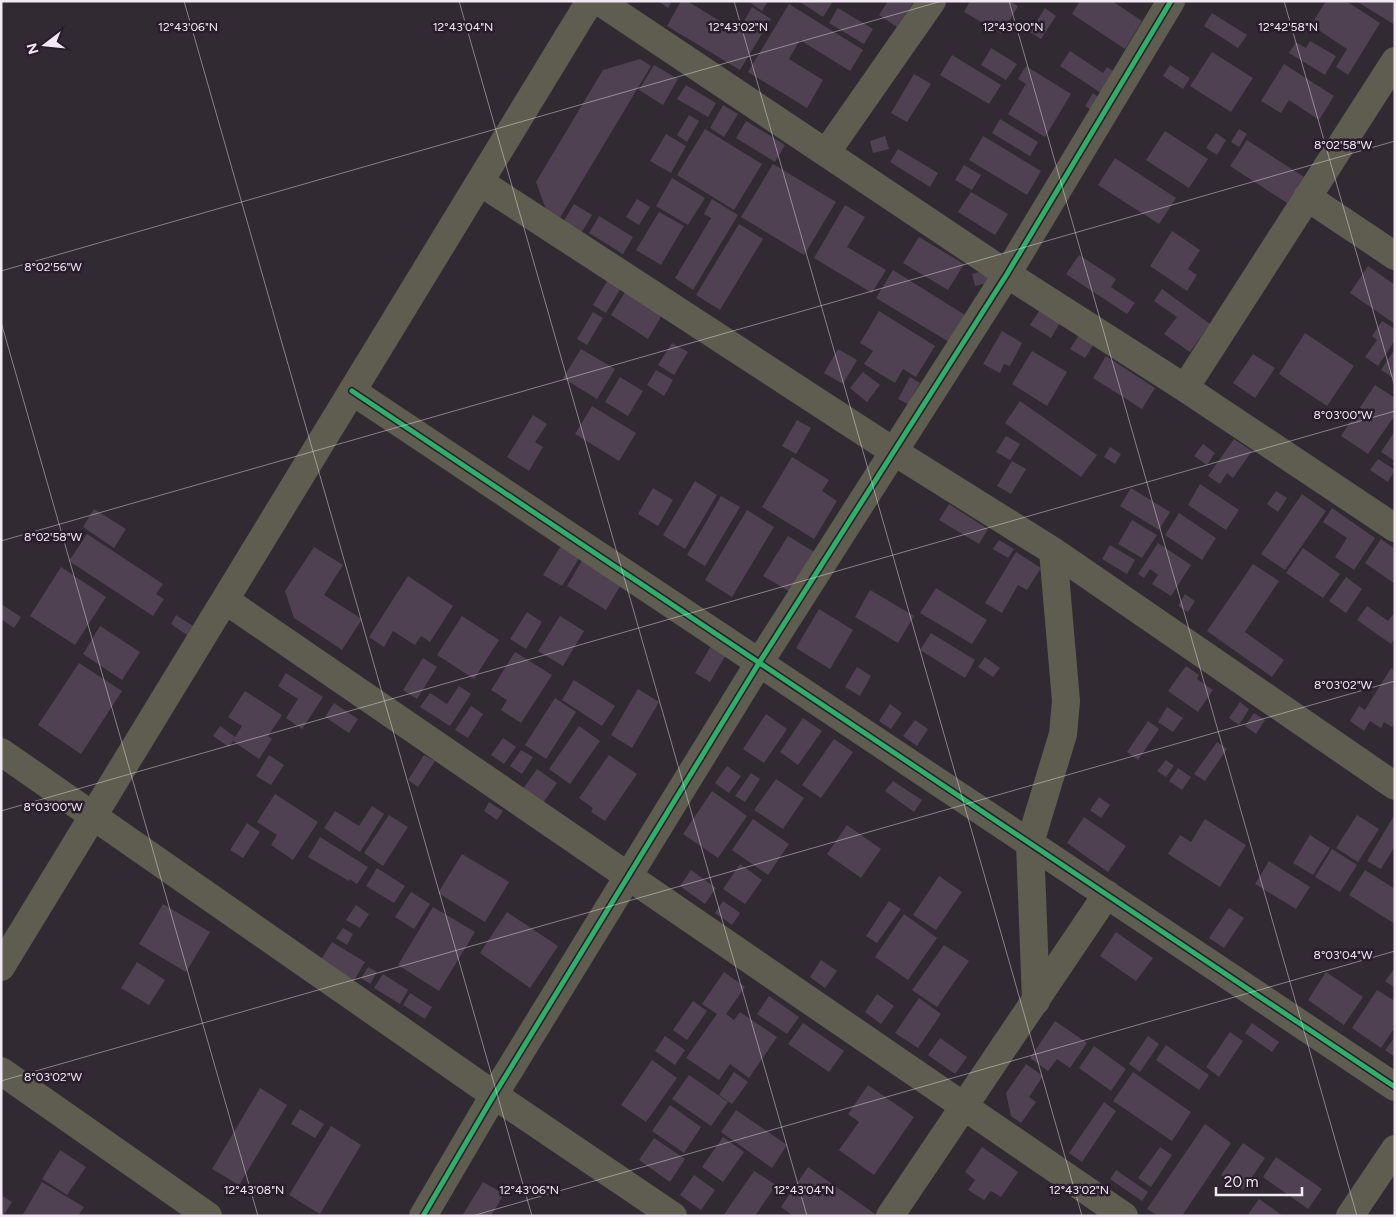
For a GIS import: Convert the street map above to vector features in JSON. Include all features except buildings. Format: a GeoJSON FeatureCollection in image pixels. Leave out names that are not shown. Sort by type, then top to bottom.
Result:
{"type":"FeatureCollection","features":[{"type":"Feature","properties":{"kind":"street"},"geometry":{"type":"LineString","coordinates":[[1,967],[590,1]]}},
{"type":"Feature","properties":{"kind":"street"},"geometry":{"type":"LineString","coordinates":[[599,1],[1008,274],[1185,388],[1395,528]]}},
{"type":"Feature","properties":{"kind":"street"},"geometry":{"type":"LineString","coordinates":[[826,153],[932,1]]}},
{"type":"Feature","properties":{"kind":"street"},"geometry":{"type":"LineString","coordinates":[[423,1216],[494,1095],[759,663],[893,450],[1008,274],[1161,5]]}},
{"type":"Feature","properties":{"kind":"street"},"geometry":{"type":"LineString","coordinates":[[1185,388],[1395,61]]}},
{"type":"Feature","properties":{"kind":"street"},"geometry":{"type":"LineString","coordinates":[[480,182],[893,450],[1053,551],[1395,786]]}},
{"type":"Feature","properties":{"kind":"street"},"geometry":{"type":"LineString","coordinates":[[1307,197],[1395,256]]}},
{"type":"Feature","properties":{"kind":"street"},"geometry":{"type":"LineString","coordinates":[[352,391],[1395,1087]]}},
{"type":"Feature","properties":{"kind":"street"},"geometry":{"type":"LineString","coordinates":[[1036,1000],[1030,843],[1063,734],[1065,709],[1053,551]]}},
{"type":"Feature","properties":{"kind":"street"},"geometry":{"type":"LineString","coordinates":[[225,600],[1124,1216]]}},
{"type":"Feature","properties":{"kind":"street"},"geometry":{"type":"LineString","coordinates":[[1,752],[494,1095],[674,1216]]}},
{"type":"Feature","properties":{"kind":"street"},"geometry":{"type":"LineString","coordinates":[[890,1216],[1107,894]]}},
{"type":"Feature","properties":{"kind":"street"},"geometry":{"type":"LineString","coordinates":[[1,1071],[208,1216]]}},
{"type":"Feature","properties":{"kind":"street"},"geometry":{"type":"LineString","coordinates":[[1350,1216],[1395,1149]]}},
{"type":"Feature","properties":{"kind":"cycle path"},"geometry":{"type":"LineString","coordinates":[[423,1216],[494,1095],[759,663],[1007,274],[1171,1]]}},
{"type":"Feature","properties":{"kind":"cycle path"},"geometry":{"type":"LineString","coordinates":[[352,391],[1395,1087]]}}]}
